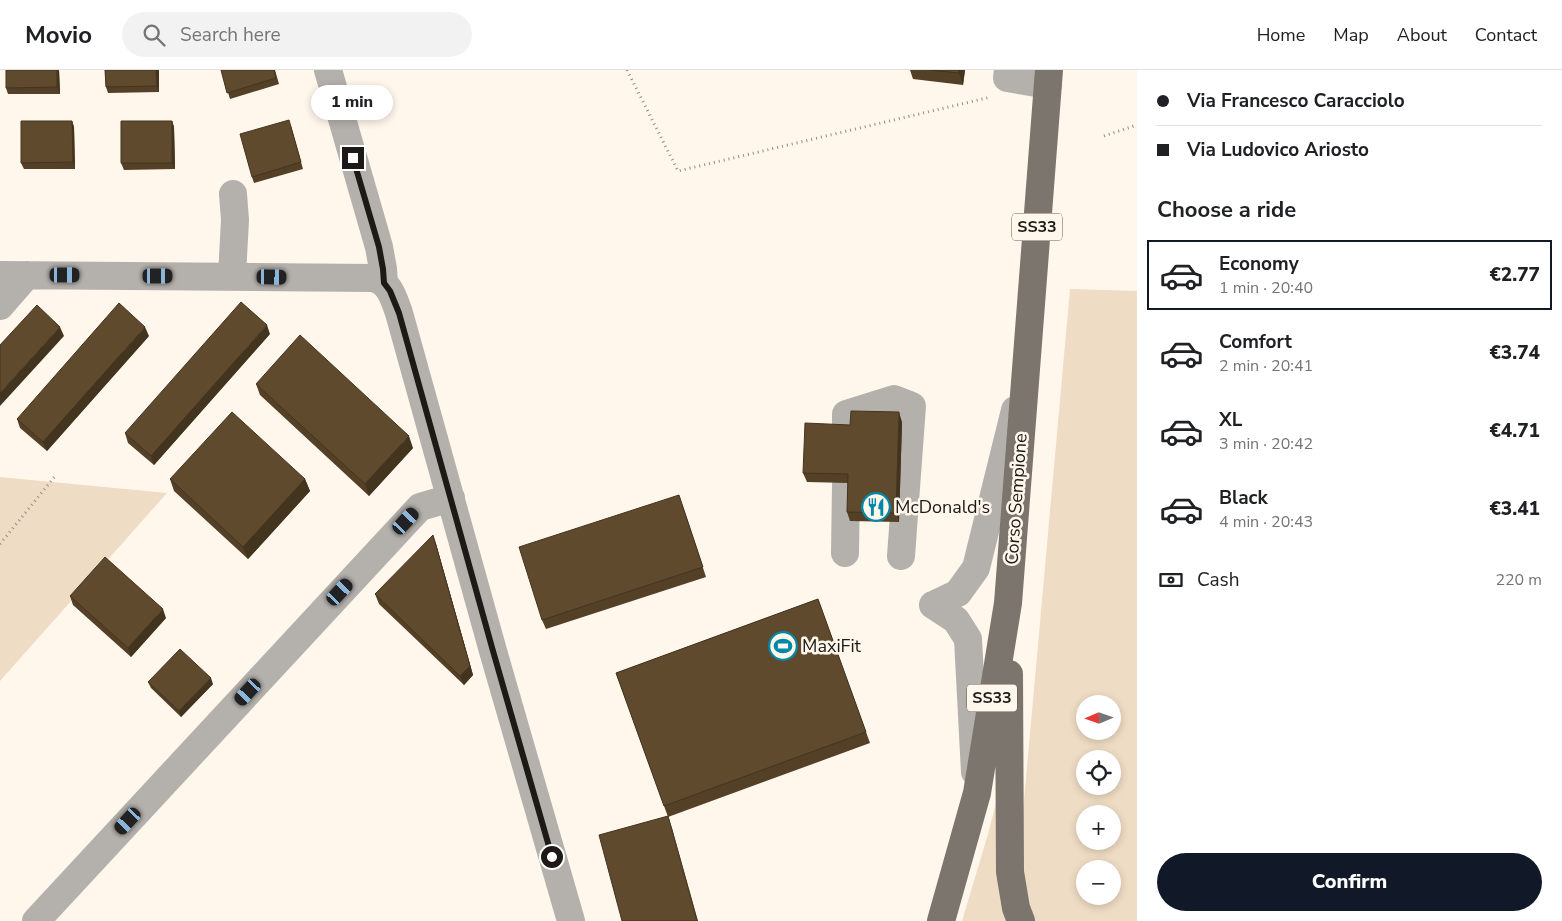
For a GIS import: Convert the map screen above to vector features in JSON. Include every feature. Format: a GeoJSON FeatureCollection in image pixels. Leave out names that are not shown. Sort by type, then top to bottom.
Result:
{"type":"FeatureCollection","features":[{"type":"Feature","properties":{"kind":"main road","name":"Corso Sempione"},"geometry":{"type":"LineString","coordinates":[[940,921],[977,793],[1008,603],[1049,77]]}},
{"type":"Feature","properties":{"kind":"main road"},"geometry":{"type":"LineString","coordinates":[[1008,603],[1010,872],[1016,908],[1021,921]]}},
{"type":"Feature","properties":{"kind":"street"},"geometry":{"type":"LineString","coordinates":[[328,70],[379,247],[384,283]]}},
{"type":"Feature","properties":{"kind":"street"},"geometry":{"type":"LineString","coordinates":[[1008,70],[1007,78],[1049,77]]}},
{"type":"Feature","properties":{"kind":"street"},"geometry":{"type":"LineString","coordinates":[[232,276],[235,220],[233,194]]}},
{"type":"Feature","properties":{"kind":"street"},"geometry":{"type":"LineString","coordinates":[[0,275],[372,278],[384,283],[390,291],[399,313],[571,921]]}},
{"type":"Feature","properties":{"kind":"street"},"geometry":{"type":"LineString","coordinates":[[0,306],[27,275]]}},
{"type":"Feature","properties":{"kind":"street"},"geometry":{"type":"LineString","coordinates":[[977,793],[968,639],[956,620],[932,605],[958,593],[976,568],[1026,370]]}},
{"type":"Feature","properties":{"kind":"street"},"geometry":{"type":"LineString","coordinates":[[846,432],[846,414],[894,399],[912,406],[901,556]]}},
{"type":"Feature","properties":{"kind":"street"},"geometry":{"type":"LineString","coordinates":[[845,553],[846,485]]}},
{"type":"Feature","properties":{"kind":"street"},"geometry":{"type":"LineString","coordinates":[[36,921],[420,507],[451,498]]}},
{"type":"Feature","properties":{"kind":"path"},"geometry":{"type":"LineString","coordinates":[[626,70],[678,171],[993,97]]}},
{"type":"Feature","properties":{"kind":"path"},"geometry":{"type":"LineString","coordinates":[[1104,136],[1137,124]]}},
{"type":"Feature","properties":{"kind":"path"},"geometry":{"type":"LineString","coordinates":[[0,544],[56,475]]}},
{"type":"Feature","properties":{"kind":"shaded area"},"geometry":{"type":"Polygon","coordinates":[[[1070,289],[1137,291],[1137,921],[1035,921],[1025,899],[1019,856],[1070,289]]]}},
{"type":"Feature","properties":{"kind":"shaded area"},"geometry":{"type":"Polygon","coordinates":[[[0,477],[167,493],[0,681],[0,477]]]}},
{"type":"Feature","properties":{"kind":"shaded area"},"geometry":{"type":"Polygon","coordinates":[[[1007,760],[1015,921],[962,921],[988,834],[1007,760]]]}},
{"type":"Feature","properties":{"kind":"building"},"geometry":{"type":"Polygon","coordinates":[[[6,70],[57,70],[57,87],[6,88],[6,70]]]}},
{"type":"Feature","properties":{"kind":"building"},"geometry":{"type":"Polygon","coordinates":[[[105,70],[156,70],[157,86],[106,87],[105,70]]]}},
{"type":"Feature","properties":{"kind":"building"},"geometry":{"type":"Polygon","coordinates":[[[221,70],[274,70],[276,78],[227,93],[221,70]]]}},
{"type":"Feature","properties":{"kind":"building"},"geometry":{"type":"Polygon","coordinates":[[[930,70],[959,70],[959,73],[930,70]]]}},
{"type":"Feature","properties":{"kind":"building"},"geometry":{"type":"Polygon","coordinates":[[[289,120],[301,162],[252,177],[240,134],[289,120]]]}},
{"type":"Feature","properties":{"kind":"building"},"geometry":{"type":"Polygon","coordinates":[[[21,121],[72,121],[73,162],[21,163],[21,121]]]}},
{"type":"Feature","properties":{"kind":"building"},"geometry":{"type":"Polygon","coordinates":[[[121,121],[172,121],[172,163],[121,163],[121,121]]]}},
{"type":"Feature","properties":{"kind":"building"},"geometry":{"type":"Polygon","coordinates":[[[241,302],[267,325],[151,456],[125,433],[241,302]]]}},
{"type":"Feature","properties":{"kind":"building"},"geometry":{"type":"Polygon","coordinates":[[[119,303],[145,327],[43,442],[17,419],[119,303]]]}},
{"type":"Feature","properties":{"kind":"building"},"geometry":{"type":"Polygon","coordinates":[[[37,305],[60,327],[0,393],[0,345],[37,305]]]}},
{"type":"Feature","properties":{"kind":"building"},"geometry":{"type":"Polygon","coordinates":[[[300,335],[409,436],[365,484],[256,384],[300,335]]]}},
{"type":"Feature","properties":{"kind":"building"},"geometry":{"type":"Polygon","coordinates":[[[851,411],[899,412],[896,513],[847,512],[848,474],[803,473],[805,423],[850,425],[851,411]]]}},
{"type":"Feature","properties":{"kind":"building"},"geometry":{"type":"Polygon","coordinates":[[[232,412],[305,479],[243,547],[170,479],[232,412]]]}},
{"type":"Feature","properties":{"kind":"building"},"geometry":{"type":"Polygon","coordinates":[[[679,495],[703,567],[542,620],[519,547],[679,495]]]}},
{"type":"Feature","properties":{"kind":"building"},"geometry":{"type":"Polygon","coordinates":[[[433,535],[470,666],[460,676],[375,594],[433,535]]]}},
{"type":"Feature","properties":{"kind":"building"},"geometry":{"type":"Polygon","coordinates":[[[105,557],[163,609],[128,648],[70,596],[105,557]]]}},
{"type":"Feature","properties":{"kind":"building"},"geometry":{"type":"Polygon","coordinates":[[[818,599],[866,732],[664,806],[616,673],[818,599]]]}},
{"type":"Feature","properties":{"kind":"building"},"geometry":{"type":"Polygon","coordinates":[[[180,649],[211,678],[179,711],[148,682],[180,649]]]}},
{"type":"Feature","properties":{"kind":"building"},"geometry":{"type":"Polygon","coordinates":[[[668,816],[697,921],[622,921],[599,835],[668,816]]]}},
{"type":"Feature","properties":{"kind":"place","name":"McDonald's"},"geometry":{"type":"Point","coordinates":[876,507]}},
{"type":"Feature","properties":{"kind":"place","name":"MaxiFit"},"geometry":{"type":"Point","coordinates":[783,646]}},
{"type":"Feature","properties":{"kind":"route"},"geometry":{"type":"LineString","coordinates":[[353,158],[379,247],[384,283],[390,291],[399,313],[552,857]]}}]}
